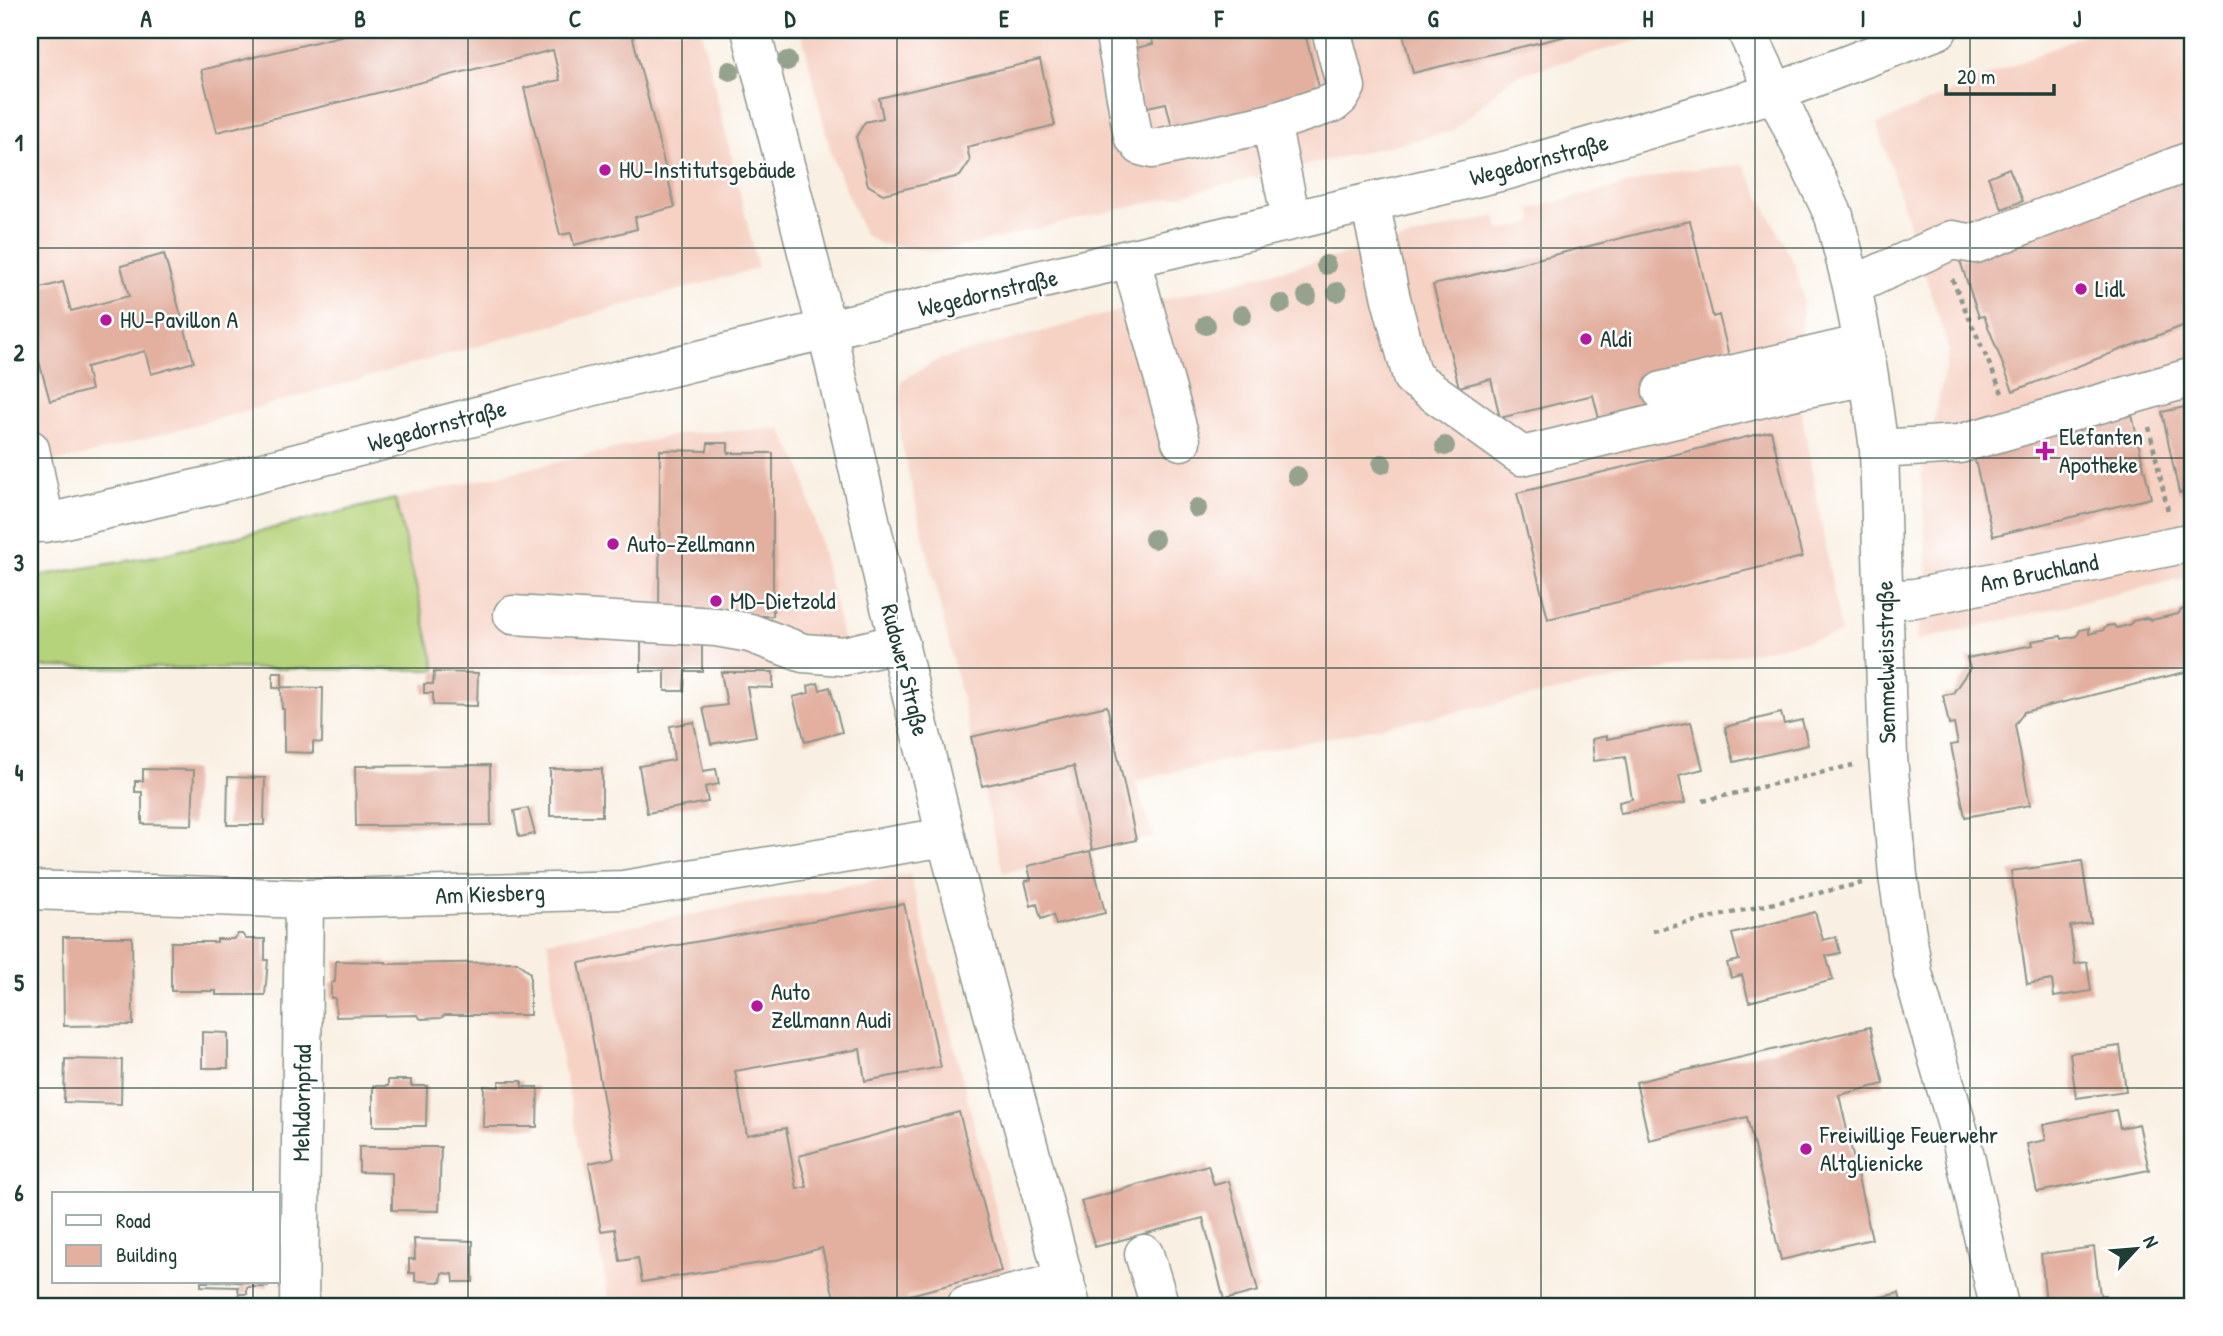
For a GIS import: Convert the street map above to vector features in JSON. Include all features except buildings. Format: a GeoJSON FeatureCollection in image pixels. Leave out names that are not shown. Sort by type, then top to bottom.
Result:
{"type":"FeatureCollection","features":[{"type":"Feature","properties":{"kind":"street","name":"Rudower Straße"},"geometry":{"type":"LineString","coordinates":[[751,30],[827,331],[946,837],[1068,1294]]}},
{"type":"Feature","properties":{"kind":"street"},"geometry":{"type":"LineString","coordinates":[[1114,30],[1133,136],[1141,146],[1153,149],[1271,123],[1333,103],[1346,87],[1331,30]]}},
{"type":"Feature","properties":{"kind":"street","name":"Semmelweisstraße"},"geometry":{"type":"LineString","coordinates":[[1746,30],[1834,216],[1852,286],[1879,449],[1888,757],[1898,877],[1913,973],[1962,1143],[1999,1306]]}},
{"type":"Feature","properties":{"kind":"street","name":"Wegedornstraße"},"geometry":{"type":"LineString","coordinates":[[38,523],[213,485],[542,399],[1131,260],[1291,219],[1508,170],[1774,93],[1938,30]]}},
{"type":"Feature","properties":{"kind":"street"},"geometry":{"type":"LineString","coordinates":[[1271,123],[1291,219]]}},
{"type":"Feature","properties":{"kind":"street"},"geometry":{"type":"LineString","coordinates":[[1852,286],[1952,240],[1975,244],[2193,160]]}},
{"type":"Feature","properties":{"kind":"street"},"geometry":{"type":"LineString","coordinates":[[1370,203],[1391,299],[1412,377],[1522,456],[1796,390],[1866,360]]}},
{"type":"Feature","properties":{"kind":"street"},"geometry":{"type":"LineString","coordinates":[[1131,260],[1181,441]]}},
{"type":"Feature","properties":{"kind":"street"},"geometry":{"type":"LineString","coordinates":[[1662,391],[1866,360]]}},
{"type":"Feature","properties":{"kind":"street"},"geometry":{"type":"LineString","coordinates":[[1879,449],[1959,444],[2193,377]]}},
{"type":"Feature","properties":{"kind":"street"},"geometry":{"type":"LineString","coordinates":[[30,449],[38,523]]}},
{"type":"Feature","properties":{"kind":"street","name":"Am Bruchland"},"geometry":{"type":"LineString","coordinates":[[1885,600],[1915,598],[2185,544]]}},
{"type":"Feature","properties":{"kind":"street"},"geometry":{"type":"LineString","coordinates":[[513,615],[716,627],[750,633],[803,653],[844,656],[900,643]]}},
{"type":"Feature","properties":{"kind":"street","name":"Am Kiesberg"},"geometry":{"type":"LineString","coordinates":[[30,890],[304,899],[623,890],[946,837]]}},
{"type":"Feature","properties":{"kind":"street","name":"Mehldornpfad"},"geometry":{"type":"LineString","coordinates":[[299,1306],[304,899]]}},
{"type":"Feature","properties":{"kind":"street"},"geometry":{"type":"LineString","coordinates":[[1144,1254],[1160,1306]]}},
{"type":"Feature","properties":{"kind":"street"},"geometry":{"type":"LineString","coordinates":[[966,1306],[1068,1294]]}},
{"type":"Feature","properties":{"kind":"path"},"geometry":{"type":"LineString","coordinates":[[1958,240],[1952,278],[2017,427]]}},
{"type":"Feature","properties":{"kind":"path"},"geometry":{"type":"LineString","coordinates":[[2140,392],[2185,544]]}},
{"type":"Feature","properties":{"kind":"path"},"geometry":{"type":"LineString","coordinates":[[1703,801],[1888,757]]}},
{"type":"Feature","properties":{"kind":"path"},"geometry":{"type":"LineString","coordinates":[[1653,931],[1853,885]]}},
{"type":"Feature","properties":{"kind":"shaded area"},"geometry":{"type":"Polygon","coordinates":[[[30,30],[701,30],[758,268],[87,455],[30,468],[30,30]]]}},
{"type":"Feature","properties":{"kind":"shaded area"},"geometry":{"type":"Polygon","coordinates":[[[801,30],[1662,30],[1660,34],[1521,74],[1509,80],[1452,131],[939,252],[880,244],[864,234],[831,154],[801,30]]]}},
{"type":"Feature","properties":{"kind":"shaded area"},"geometry":{"type":"Polygon","coordinates":[[[2094,30],[2193,30],[2193,576],[1916,641],[1928,575],[1921,476],[1949,351],[1877,124],[2094,30]]]}},
{"type":"Feature","properties":{"kind":"shaded area"},"geometry":{"type":"Polygon","coordinates":[[[1744,165],[1796,267],[1803,300],[1800,403],[1841,634],[1283,747],[1135,781],[1154,837],[1003,873],[900,437],[901,381],[937,360],[1100,316],[1496,216],[1500,231],[1534,222],[1531,209],[1682,170],[1744,165]]]}},
{"type":"Feature","properties":{"kind":"shaded area","name":"Auto-Zellmann"},"geometry":{"type":"Polygon","coordinates":[[[781,429],[802,469],[851,672],[436,670],[395,499],[684,433],[781,429]]]}},
{"type":"Feature","properties":{"kind":"shaded area"},"geometry":{"type":"Polygon","coordinates":[[[910,874],[1021,1306],[611,1306],[554,1019],[552,963],[547,941],[910,874]]]}},
{"type":"Feature","properties":{"kind":"green space"},"geometry":{"type":"Polygon","coordinates":[[[395,499],[436,670],[30,667],[30,577],[156,556],[395,499]]]}},
{"type":"Feature","properties":{"kind":"place","name":"HU-Institutsgebäude"},"geometry":{"type":"Point","coordinates":[605,170]}},
{"type":"Feature","properties":{"kind":"place","name":"Lidl"},"geometry":{"type":"Point","coordinates":[2081,289]}},
{"type":"Feature","properties":{"kind":"place","name":"HU-Pavillon A"},"geometry":{"type":"Point","coordinates":[106,320]}},
{"type":"Feature","properties":{"kind":"place","name":"Aldi"},"geometry":{"type":"Point","coordinates":[1586,339]}},
{"type":"Feature","properties":{"kind":"place","name":"Elefanten Apotheke"},"geometry":{"type":"Point","coordinates":[2045,451]}},
{"type":"Feature","properties":{"kind":"place","name":"Auto-Zellmann"},"geometry":{"type":"Point","coordinates":[613,544]}},
{"type":"Feature","properties":{"kind":"place","name":"MD-Dietzold"},"geometry":{"type":"Point","coordinates":[716,601]}},
{"type":"Feature","properties":{"kind":"place","name":"Auto Zellmann Audi"},"geometry":{"type":"Point","coordinates":[757,1006]}},
{"type":"Feature","properties":{"kind":"place","name":"Freiwillige Feuerwehr Altglienicke"},"geometry":{"type":"Point","coordinates":[1806,1149]}}]}
